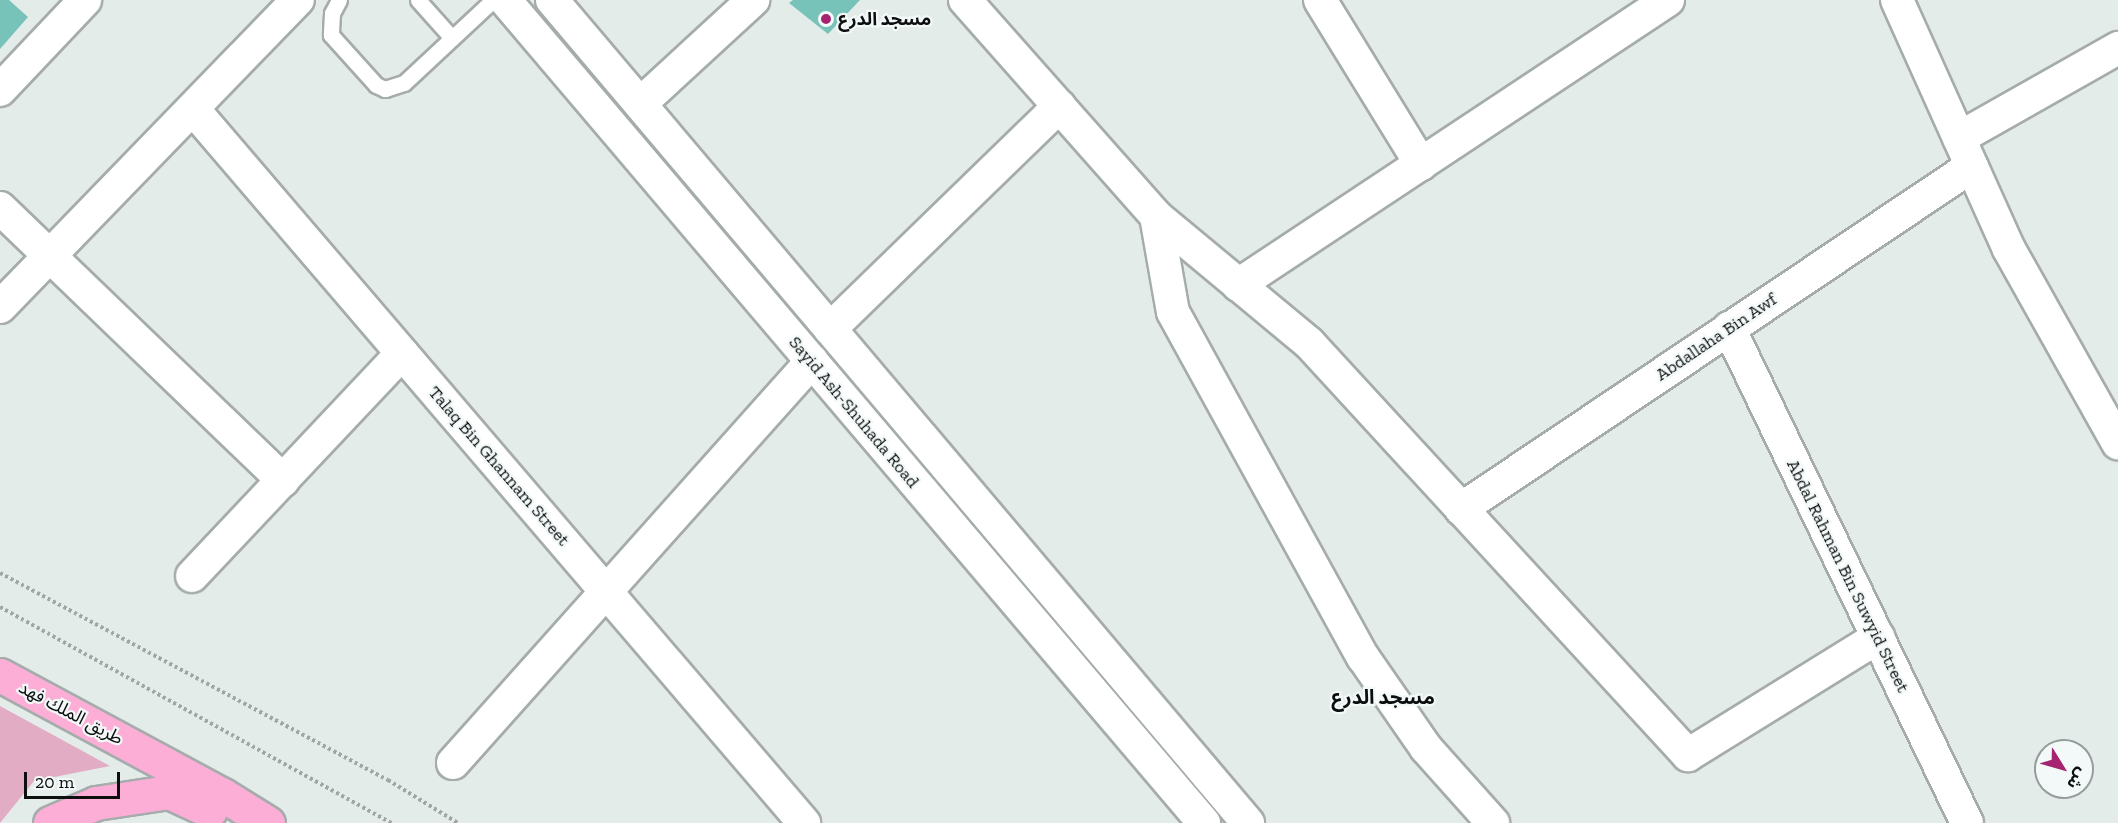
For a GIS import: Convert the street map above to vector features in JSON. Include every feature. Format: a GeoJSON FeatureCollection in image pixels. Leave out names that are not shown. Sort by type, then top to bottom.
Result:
{"type":"FeatureCollection","features":[{"type":"Feature","properties":{"kind":"main road","name":"طريق الملك فهد"},"geometry":{"type":"LineString","coordinates":[[0,675],[223,795],[268,823]]}},
{"type":"Feature","properties":{"kind":"main road"},"geometry":{"type":"LineString","coordinates":[[50,823],[96,802],[169,792],[236,823]]}},
{"type":"Feature","properties":{"kind":"street"},"geometry":{"type":"LineString","coordinates":[[0,90],[85,0]]}},
{"type":"Feature","properties":{"kind":"street"},"geometry":{"type":"LineString","coordinates":[[0,307],[298,0]]}},
{"type":"Feature","properties":{"kind":"street","name":"Sayid Ash-Shuhada Road"},"geometry":{"type":"LineString","coordinates":[[505,0],[1204,823]]}},
{"type":"Feature","properties":{"kind":"street","name":"Sayid Ash-Shuhada Road"},"geometry":{"type":"LineString","coordinates":[[552,0],[1248,823]]}},
{"type":"Feature","properties":{"kind":"street"},"geometry":{"type":"LineString","coordinates":[[640,104],[753,0]]}},
{"type":"Feature","properties":{"kind":"street"},"geometry":{"type":"LineString","coordinates":[[965,0],[1156,216],[1308,343],[1688,755],[1878,637]]}},
{"type":"Feature","properties":{"kind":"street"},"geometry":{"type":"LineString","coordinates":[[1320,0],[1421,164]]}},
{"type":"Feature","properties":{"kind":"street"},"geometry":{"type":"LineString","coordinates":[[1238,285],[1668,0]]}},
{"type":"Feature","properties":{"kind":"street"},"geometry":{"type":"LineString","coordinates":[[1897,0],[2009,249],[2118,443]]}},
{"type":"Feature","properties":{"kind":"street"},"geometry":{"type":"LineString","coordinates":[[1959,138],[2118,48]]}},
{"type":"Feature","properties":{"kind":"street"},"geometry":{"type":"LineString","coordinates":[[830,329],[1059,106]]}},
{"type":"Feature","properties":{"kind":"street","name":"Talaq Bin Ghannam Street"},"geometry":{"type":"LineString","coordinates":[[193,109],[804,823]]}},
{"type":"Feature","properties":{"kind":"street","name":"Abdallaha Bin Awf"},"geometry":{"type":"LineString","coordinates":[[1461,509],[1972,166]]}},
{"type":"Feature","properties":{"kind":"street"},"geometry":{"type":"LineString","coordinates":[[0,208],[283,480]]}},
{"type":"Feature","properties":{"kind":"street"},"geometry":{"type":"LineString","coordinates":[[1156,216],[1173,312],[1357,646],[1426,748],[1493,823]]}},
{"type":"Feature","properties":{"kind":"street","name":"Abdal Rahman Bin Suwyid Street"},"geometry":{"type":"LineString","coordinates":[[1729,328],[1967,823]]}},
{"type":"Feature","properties":{"kind":"street"},"geometry":{"type":"LineString","coordinates":[[192,576],[402,353]]}},
{"type":"Feature","properties":{"kind":"street"},"geometry":{"type":"LineString","coordinates":[[453,764],[812,361]]}},
{"type":"Feature","properties":{"kind":"lane"},"geometry":{"type":"LineString","coordinates":[[339,0],[332,14],[331,35],[376,85],[385,89],[404,83],[493,0]]}},
{"type":"Feature","properties":{"kind":"lane"},"geometry":{"type":"LineString","coordinates":[[418,0],[452,38]]}},
{"type":"Feature","properties":{"kind":"path"},"geometry":{"type":"LineString","coordinates":[[0,573],[388,780],[458,823]]}},
{"type":"Feature","properties":{"kind":"path"},"geometry":{"type":"LineString","coordinates":[[0,607],[391,823]]}},
{"type":"Feature","properties":{"kind":"shaded area"},"geometry":{"type":"Polygon","coordinates":[[[0,706],[110,766],[34,781],[0,823],[0,706]]]}},
{"type":"Feature","properties":{"kind":"building"},"geometry":{"type":"Polygon","coordinates":[[[0,0],[9,0],[28,17],[0,49],[0,0]]]}},
{"type":"Feature","properties":{"kind":"building","name":"مسجد الدرع"},"geometry":{"type":"Polygon","coordinates":[[[793,0],[860,0],[828,34],[789,3],[793,0]]]}},
{"type":"Feature","properties":{"kind":"place","name":"مسجد الدرع"},"geometry":{"type":"Point","coordinates":[826,19]}},
{"type":"Feature","properties":{"kind":"district","name":"مسجد الدرع"},"geometry":{"type":"Point","coordinates":[1383,697]}}]}
